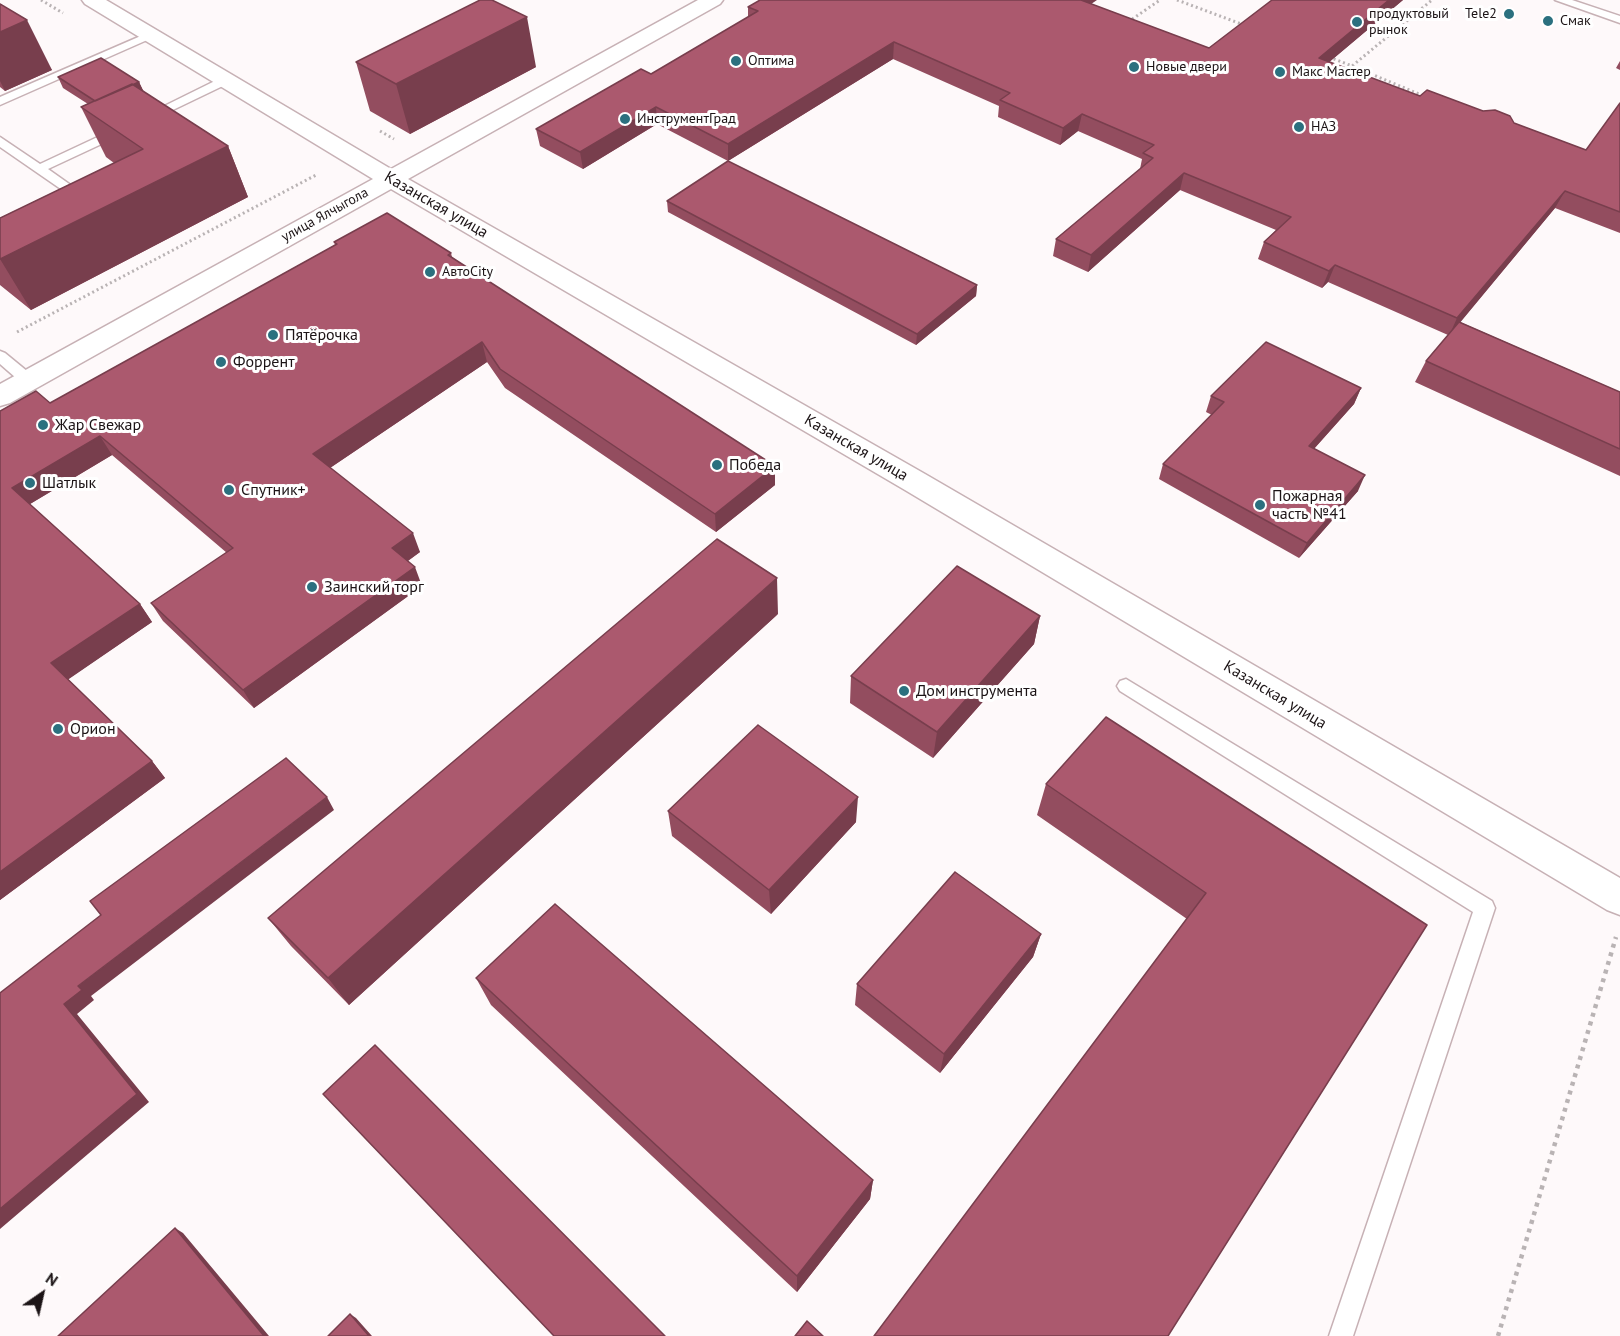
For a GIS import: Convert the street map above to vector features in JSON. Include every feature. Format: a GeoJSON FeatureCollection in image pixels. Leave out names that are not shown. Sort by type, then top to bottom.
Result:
{"type":"FeatureCollection","features":[{"type":"Feature","properties":{"kind":"street","name":"Казанская улица"},"geometry":{"type":"LineString","coordinates":[[92,0],[391,179],[904,476],[1620,898]]}},
{"type":"Feature","properties":{"kind":"street","name":"улица Ялчыгола"},"geometry":{"type":"LineString","coordinates":[[0,396],[713,0]]}},
{"type":"Feature","properties":{"kind":"lane"},"geometry":{"type":"LineString","coordinates":[[1561,0],[1620,20]]}},
{"type":"Feature","properties":{"kind":"lane"},"geometry":{"type":"LineString","coordinates":[[0,101],[150,35]]}},
{"type":"Feature","properties":{"kind":"lane"},"geometry":{"type":"LineString","coordinates":[[39,169],[225,80]]}},
{"type":"Feature","properties":{"kind":"lane"},"geometry":{"type":"LineString","coordinates":[[0,141],[90,206],[80,211]]}},
{"type":"Feature","properties":{"kind":"lane"},"geometry":{"type":"LineString","coordinates":[[0,356],[28,380]]}},
{"type":"Feature","properties":{"kind":"lane"},"geometry":{"type":"LineString","coordinates":[[1126,686],[1485,908],[1341,1336]]}},
{"type":"Feature","properties":{"kind":"path"},"geometry":{"type":"LineString","coordinates":[[1123,26],[1160,0]]}},
{"type":"Feature","properties":{"kind":"path"},"geometry":{"type":"LineString","coordinates":[[1177,0],[1254,29]]}},
{"type":"Feature","properties":{"kind":"path"},"geometry":{"type":"LineString","coordinates":[[1352,66],[1432,0]]}},
{"type":"Feature","properties":{"kind":"path"},"geometry":{"type":"LineString","coordinates":[[1319,54],[1419,94],[1410,102]]}},
{"type":"Feature","properties":{"kind":"path"},"geometry":{"type":"LineString","coordinates":[[10,335],[320,173]]}},
{"type":"Feature","properties":{"kind":"path"},"geometry":{"type":"LineString","coordinates":[[1498,1336],[1617,935]]}},
{"type":"Feature","properties":{"kind":"building"},"geometry":{"type":"Polygon","coordinates":[[[480,0],[492,0],[527,17],[396,84],[356,62],[480,0]]]}},
{"type":"Feature","properties":{"kind":"building"},"geometry":{"type":"Polygon","coordinates":[[[760,0],[1081,0],[1209,48],[1272,0],[1389,0],[1319,58],[1420,96],[1427,90],[1483,111],[1495,110],[1510,116],[1514,123],[1586,150],[1620,103],[1620,212],[1565,191],[1457,318],[1335,265],[1329,271],[1264,242],[1291,217],[1184,173],[1091,255],[1056,239],[1153,158],[1143,153],[1154,145],[1082,114],[1063,128],[1000,100],[1010,93],[894,42],[728,144],[656,107],[580,152],[536,129],[641,69],[651,74],[758,11],[748,7],[760,0]]]}},
{"type":"Feature","properties":{"kind":"building"},"geometry":{"type":"Polygon","coordinates":[[[0,4],[27,20],[0,32],[0,4]]]}},
{"type":"Feature","properties":{"kind":"building"},"geometry":{"type":"Polygon","coordinates":[[[101,58],[139,82],[95,101],[58,77],[101,58]]]}},
{"type":"Feature","properties":{"kind":"building"},"geometry":{"type":"Polygon","coordinates":[[[132,84],[228,146],[0,259],[0,218],[143,149],[81,107],[132,84]]]}},
{"type":"Feature","properties":{"kind":"building"},"geometry":{"type":"Polygon","coordinates":[[[728,161],[977,285],[917,334],[667,201],[728,161]]]}},
{"type":"Feature","properties":{"kind":"building"},"geometry":{"type":"Polygon","coordinates":[[[387,213],[451,253],[448,255],[775,466],[715,514],[500,369],[482,342],[313,454],[413,533],[392,548],[415,567],[243,690],[151,603],[233,548],[100,436],[12,488],[140,604],[51,663],[152,761],[0,872],[0,411],[36,391],[50,403],[337,244],[334,242],[387,213]]]}},
{"type":"Feature","properties":{"kind":"building"},"geometry":{"type":"Polygon","coordinates":[[[1459,322],[1620,392],[1620,449],[1426,361],[1459,322]]]}},
{"type":"Feature","properties":{"kind":"building"},"geometry":{"type":"Polygon","coordinates":[[[1266,342],[1361,388],[1309,446],[1365,475],[1307,543],[1163,464],[1224,402],[1211,396],[1266,342]]]}},
{"type":"Feature","properties":{"kind":"building"},"geometry":{"type":"Polygon","coordinates":[[[717,539],[777,578],[328,978],[268,918],[717,539]]]}},
{"type":"Feature","properties":{"kind":"building"},"geometry":{"type":"Polygon","coordinates":[[[957,566],[1040,616],[937,732],[851,676],[957,566]]]}},
{"type":"Feature","properties":{"kind":"building"},"geometry":{"type":"Polygon","coordinates":[[[1106,717],[1427,925],[1168,1336],[874,1336],[1206,893],[1046,784],[1106,717]]]}},
{"type":"Feature","properties":{"kind":"building"},"geometry":{"type":"Polygon","coordinates":[[[758,725],[858,797],[769,890],[668,811],[758,725]]]}},
{"type":"Feature","properties":{"kind":"building"},"geometry":{"type":"Polygon","coordinates":[[[286,758],[327,797],[78,986],[82,990],[64,1004],[137,1094],[0,1209],[0,993],[101,915],[90,901],[286,758]]]}},
{"type":"Feature","properties":{"kind":"building"},"geometry":{"type":"Polygon","coordinates":[[[955,872],[1041,934],[944,1054],[857,984],[955,872]]]}},
{"type":"Feature","properties":{"kind":"building"},"geometry":{"type":"Polygon","coordinates":[[[555,904],[873,1180],[797,1276],[476,978],[555,904]]]}},
{"type":"Feature","properties":{"kind":"building"},"geometry":{"type":"Polygon","coordinates":[[[375,1045],[665,1336],[554,1336],[323,1094],[375,1045]]]}},
{"type":"Feature","properties":{"kind":"building"},"geometry":{"type":"Polygon","coordinates":[[[175,1228],[264,1336],[58,1336],[175,1228]]]}},
{"type":"Feature","properties":{"kind":"building"},"geometry":{"type":"Polygon","coordinates":[[[350,1314],[369,1336],[328,1336],[350,1314]]]}},
{"type":"Feature","properties":{"kind":"building"},"geometry":{"type":"Polygon","coordinates":[[[807,1321],[823,1336],[795,1336],[807,1321]]]}},
{"type":"Feature","properties":{"kind":"place","name":"Tele2"},"geometry":{"type":"Point","coordinates":[1509,14]}},
{"type":"Feature","properties":{"kind":"place","name":"Смак"},"geometry":{"type":"Point","coordinates":[1548,21]}},
{"type":"Feature","properties":{"kind":"place","name":"продуктовый рынок"},"geometry":{"type":"Point","coordinates":[1357,22]}},
{"type":"Feature","properties":{"kind":"place","name":"Оптима"},"geometry":{"type":"Point","coordinates":[736,61]}},
{"type":"Feature","properties":{"kind":"place","name":"Новые двери"},"geometry":{"type":"Point","coordinates":[1134,67]}},
{"type":"Feature","properties":{"kind":"place","name":"Макс Мастер"},"geometry":{"type":"Point","coordinates":[1280,72]}},
{"type":"Feature","properties":{"kind":"place","name":"ИнструментГрад"},"geometry":{"type":"Point","coordinates":[625,119]}},
{"type":"Feature","properties":{"kind":"place","name":"НАЗ"},"geometry":{"type":"Point","coordinates":[1299,127]}},
{"type":"Feature","properties":{"kind":"place","name":"АвтоCity"},"geometry":{"type":"Point","coordinates":[430,272]}},
{"type":"Feature","properties":{"kind":"place","name":"Пятёрочка"},"geometry":{"type":"Point","coordinates":[273,335]}},
{"type":"Feature","properties":{"kind":"place","name":"Форрент"},"geometry":{"type":"Point","coordinates":[221,362]}},
{"type":"Feature","properties":{"kind":"place","name":"Жар Свежар"},"geometry":{"type":"Point","coordinates":[43,425]}},
{"type":"Feature","properties":{"kind":"place","name":"Победа"},"geometry":{"type":"Point","coordinates":[717,465]}},
{"type":"Feature","properties":{"kind":"place","name":"Шатлык"},"geometry":{"type":"Point","coordinates":[30,483]}},
{"type":"Feature","properties":{"kind":"place","name":"Спутник+"},"geometry":{"type":"Point","coordinates":[229,490]}},
{"type":"Feature","properties":{"kind":"place","name":"Пожарная часть №41"},"geometry":{"type":"Point","coordinates":[1260,505]}},
{"type":"Feature","properties":{"kind":"place","name":"Заинский торг"},"geometry":{"type":"Point","coordinates":[312,587]}},
{"type":"Feature","properties":{"kind":"place","name":"Дом инструмента"},"geometry":{"type":"Point","coordinates":[904,691]}},
{"type":"Feature","properties":{"kind":"place","name":"Орион"},"geometry":{"type":"Point","coordinates":[58,729]}}]}
